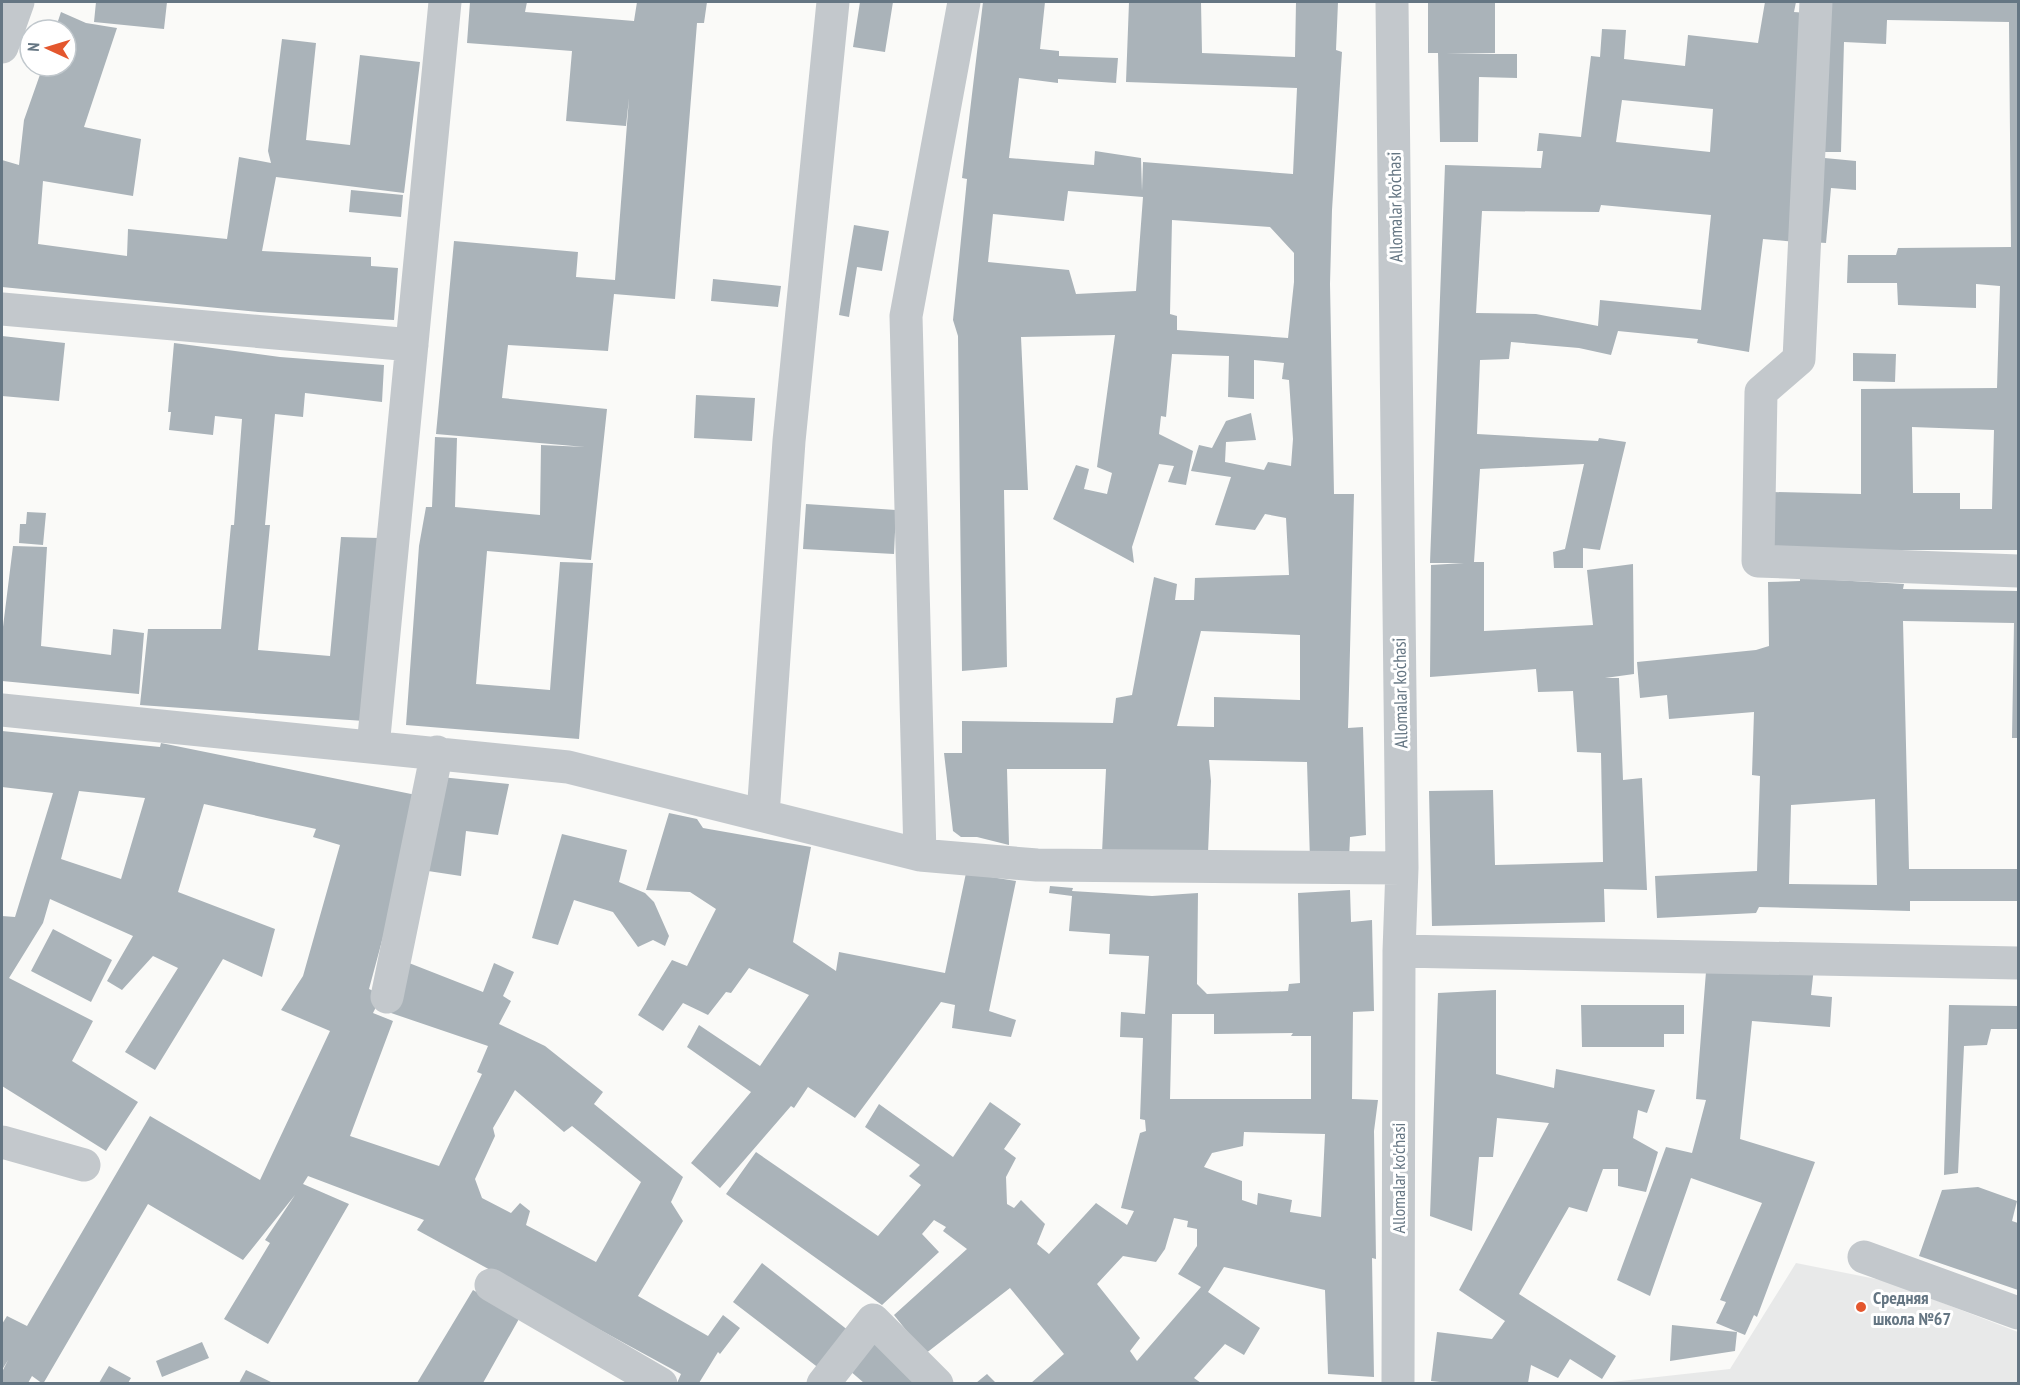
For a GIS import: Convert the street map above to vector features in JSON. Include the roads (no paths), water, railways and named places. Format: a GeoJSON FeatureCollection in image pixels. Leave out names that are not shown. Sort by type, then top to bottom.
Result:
{"type":"FeatureCollection","features":[{"type":"Feature","properties":{"kind":"street"},"geometry":{"type":"LineString","coordinates":[[2,47],[18,2]]}},
{"type":"Feature","properties":{"kind":"street"},"geometry":{"type":"LineString","coordinates":[[373,747],[445,2]]}},
{"type":"Feature","properties":{"kind":"street"},"geometry":{"type":"LineString","coordinates":[[763,815],[789,441],[833,2]]}},
{"type":"Feature","properties":{"kind":"street"},"geometry":{"type":"LineString","coordinates":[[920,855],[906,316],[964,2]]}},
{"type":"Feature","properties":{"kind":"street","name":"Allomalar ko'chasi"},"geometry":{"type":"LineString","coordinates":[[1392,2],[1402,868],[1399,951],[1398,1383]]}},
{"type":"Feature","properties":{"kind":"street"},"geometry":{"type":"LineString","coordinates":[[1816,2],[1799,359],[1761,392],[1758,561],[2019,571]]}},
{"type":"Feature","properties":{"kind":"street"},"geometry":{"type":"LineString","coordinates":[[2,309],[412,345]]}},
{"type":"Feature","properties":{"kind":"street"},"geometry":{"type":"LineString","coordinates":[[2,710],[568,767],[920,855],[1037,865],[1402,868]]}},
{"type":"Feature","properties":{"kind":"street"},"geometry":{"type":"LineString","coordinates":[[387,997],[437,752]]}},
{"type":"Feature","properties":{"kind":"street"},"geometry":{"type":"LineString","coordinates":[[1399,951],[2019,963]]}},
{"type":"Feature","properties":{"kind":"street"},"geometry":{"type":"LineString","coordinates":[[2,1142],[84,1165]]}},
{"type":"Feature","properties":{"kind":"street"},"geometry":{"type":"LineString","coordinates":[[1864,1257],[2019,1313]]}},
{"type":"Feature","properties":{"kind":"street"},"geometry":{"type":"LineString","coordinates":[[491,1285],[662,1383]]}},
{"type":"Feature","properties":{"kind":"street"},"geometry":{"type":"LineString","coordinates":[[823,1383],[873,1320],[937,1383]]}},
{"type":"Feature","properties":{"kind":"place","name":"Средняя школа №67"},"geometry":{"type":"Point","coordinates":[1861,1307]}}]}
